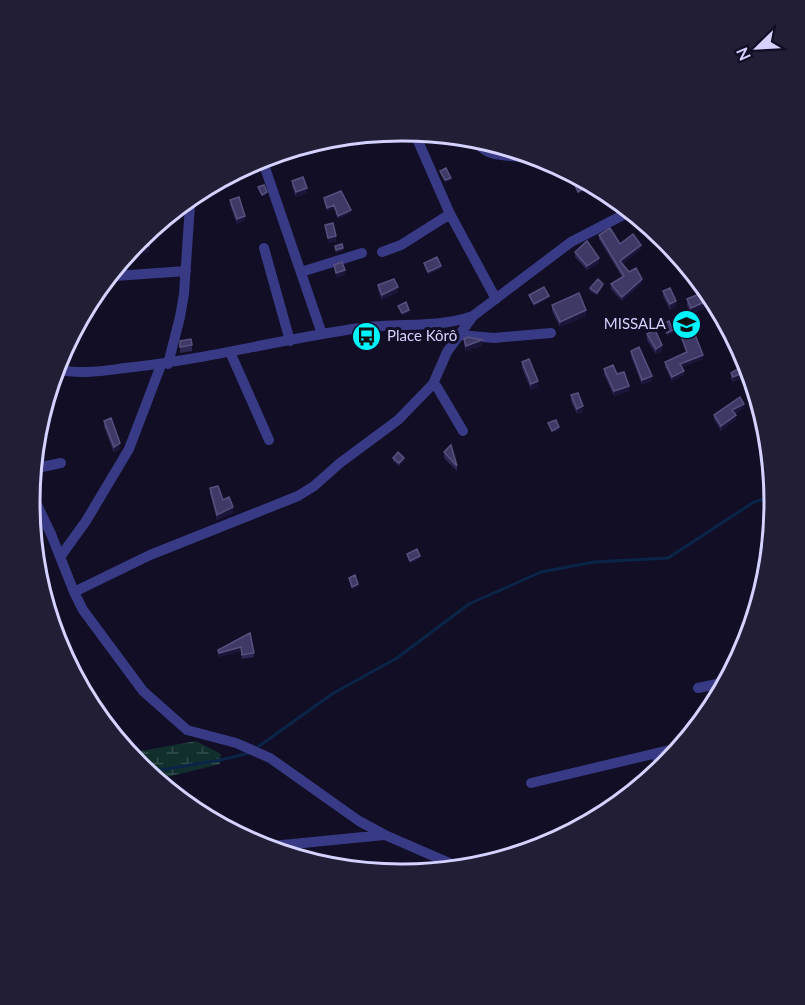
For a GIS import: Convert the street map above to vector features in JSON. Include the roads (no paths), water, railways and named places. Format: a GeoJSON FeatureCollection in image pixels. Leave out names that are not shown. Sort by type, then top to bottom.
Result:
{"type":"FeatureCollection","features":[{"type":"Feature","properties":{"kind":"street"},"geometry":{"type":"LineString","coordinates":[[418,141],[450,214],[496,299]]}},
{"type":"Feature","properties":{"kind":"street"},"geometry":{"type":"LineString","coordinates":[[483,150],[495,155],[503,155]]}},
{"type":"Feature","properties":{"kind":"street"},"geometry":{"type":"LineString","coordinates":[[265,168],[322,334]]}},
{"type":"Feature","properties":{"kind":"street"},"geometry":{"type":"LineString","coordinates":[[60,557],[86,521],[129,449],[165,364],[180,317],[186,271],[190,210]]}},
{"type":"Feature","properties":{"kind":"street"},"geometry":{"type":"LineString","coordinates":[[382,252],[401,244],[450,214]]}},
{"type":"Feature","properties":{"kind":"street"},"geometry":{"type":"LineString","coordinates":[[66,371],[78,373],[165,364],[362,327],[455,323],[473,316],[570,242],[623,215]]}},
{"type":"Feature","properties":{"kind":"street"},"geometry":{"type":"LineString","coordinates":[[264,248],[290,341]]}},
{"type":"Feature","properties":{"kind":"street"},"geometry":{"type":"LineString","coordinates":[[301,272],[362,253]]}},
{"type":"Feature","properties":{"kind":"street"},"geometry":{"type":"LineString","coordinates":[[120,276],[186,271]]}},
{"type":"Feature","properties":{"kind":"street"},"geometry":{"type":"LineString","coordinates":[[74,592],[160,551],[298,496],[314,486],[340,463],[398,420],[433,384],[443,360],[473,316]]}},
{"type":"Feature","properties":{"kind":"street"},"geometry":{"type":"LineString","coordinates":[[460,335],[494,338],[551,333]]}},
{"type":"Feature","properties":{"kind":"street"},"geometry":{"type":"LineString","coordinates":[[230,352],[269,440]]}},
{"type":"Feature","properties":{"kind":"street"},"geometry":{"type":"LineString","coordinates":[[433,384],[463,431]]}},
{"type":"Feature","properties":{"kind":"street"},"geometry":{"type":"LineString","coordinates":[[43,467],[61,463]]}},
{"type":"Feature","properties":{"kind":"street"},"geometry":{"type":"LineString","coordinates":[[40,513],[83,610],[143,691],[187,730],[237,743],[270,758],[359,821],[446,862]]}},
{"type":"Feature","properties":{"kind":"street"},"geometry":{"type":"LineString","coordinates":[[698,687],[716,683]]}},
{"type":"Feature","properties":{"kind":"street"},"geometry":{"type":"LineString","coordinates":[[531,783],[665,751]]}},
{"type":"Feature","properties":{"kind":"street"},"geometry":{"type":"LineString","coordinates":[[657,753],[658,758]]}},
{"type":"Feature","properties":{"kind":"street"},"geometry":{"type":"LineString","coordinates":[[285,845],[385,835]]}},
{"type":"Feature","properties":{"kind":"waterway"},"geometry":{"type":"LineString","coordinates":[[255,749],[332,694],[397,658],[469,604],[541,572],[594,562],[668,558],[754,502],[764,499]]}},
{"type":"Feature","properties":{"kind":"waterway"},"geometry":{"type":"LineString","coordinates":[[159,770],[249,753]]}},
{"type":"Feature","properties":{"kind":"place","name":"MISSALA"},"geometry":{"type":"Point","coordinates":[687,324]}},
{"type":"Feature","properties":{"kind":"place","name":"Place Kôrô"},"geometry":{"type":"Point","coordinates":[366,336]}}]}
